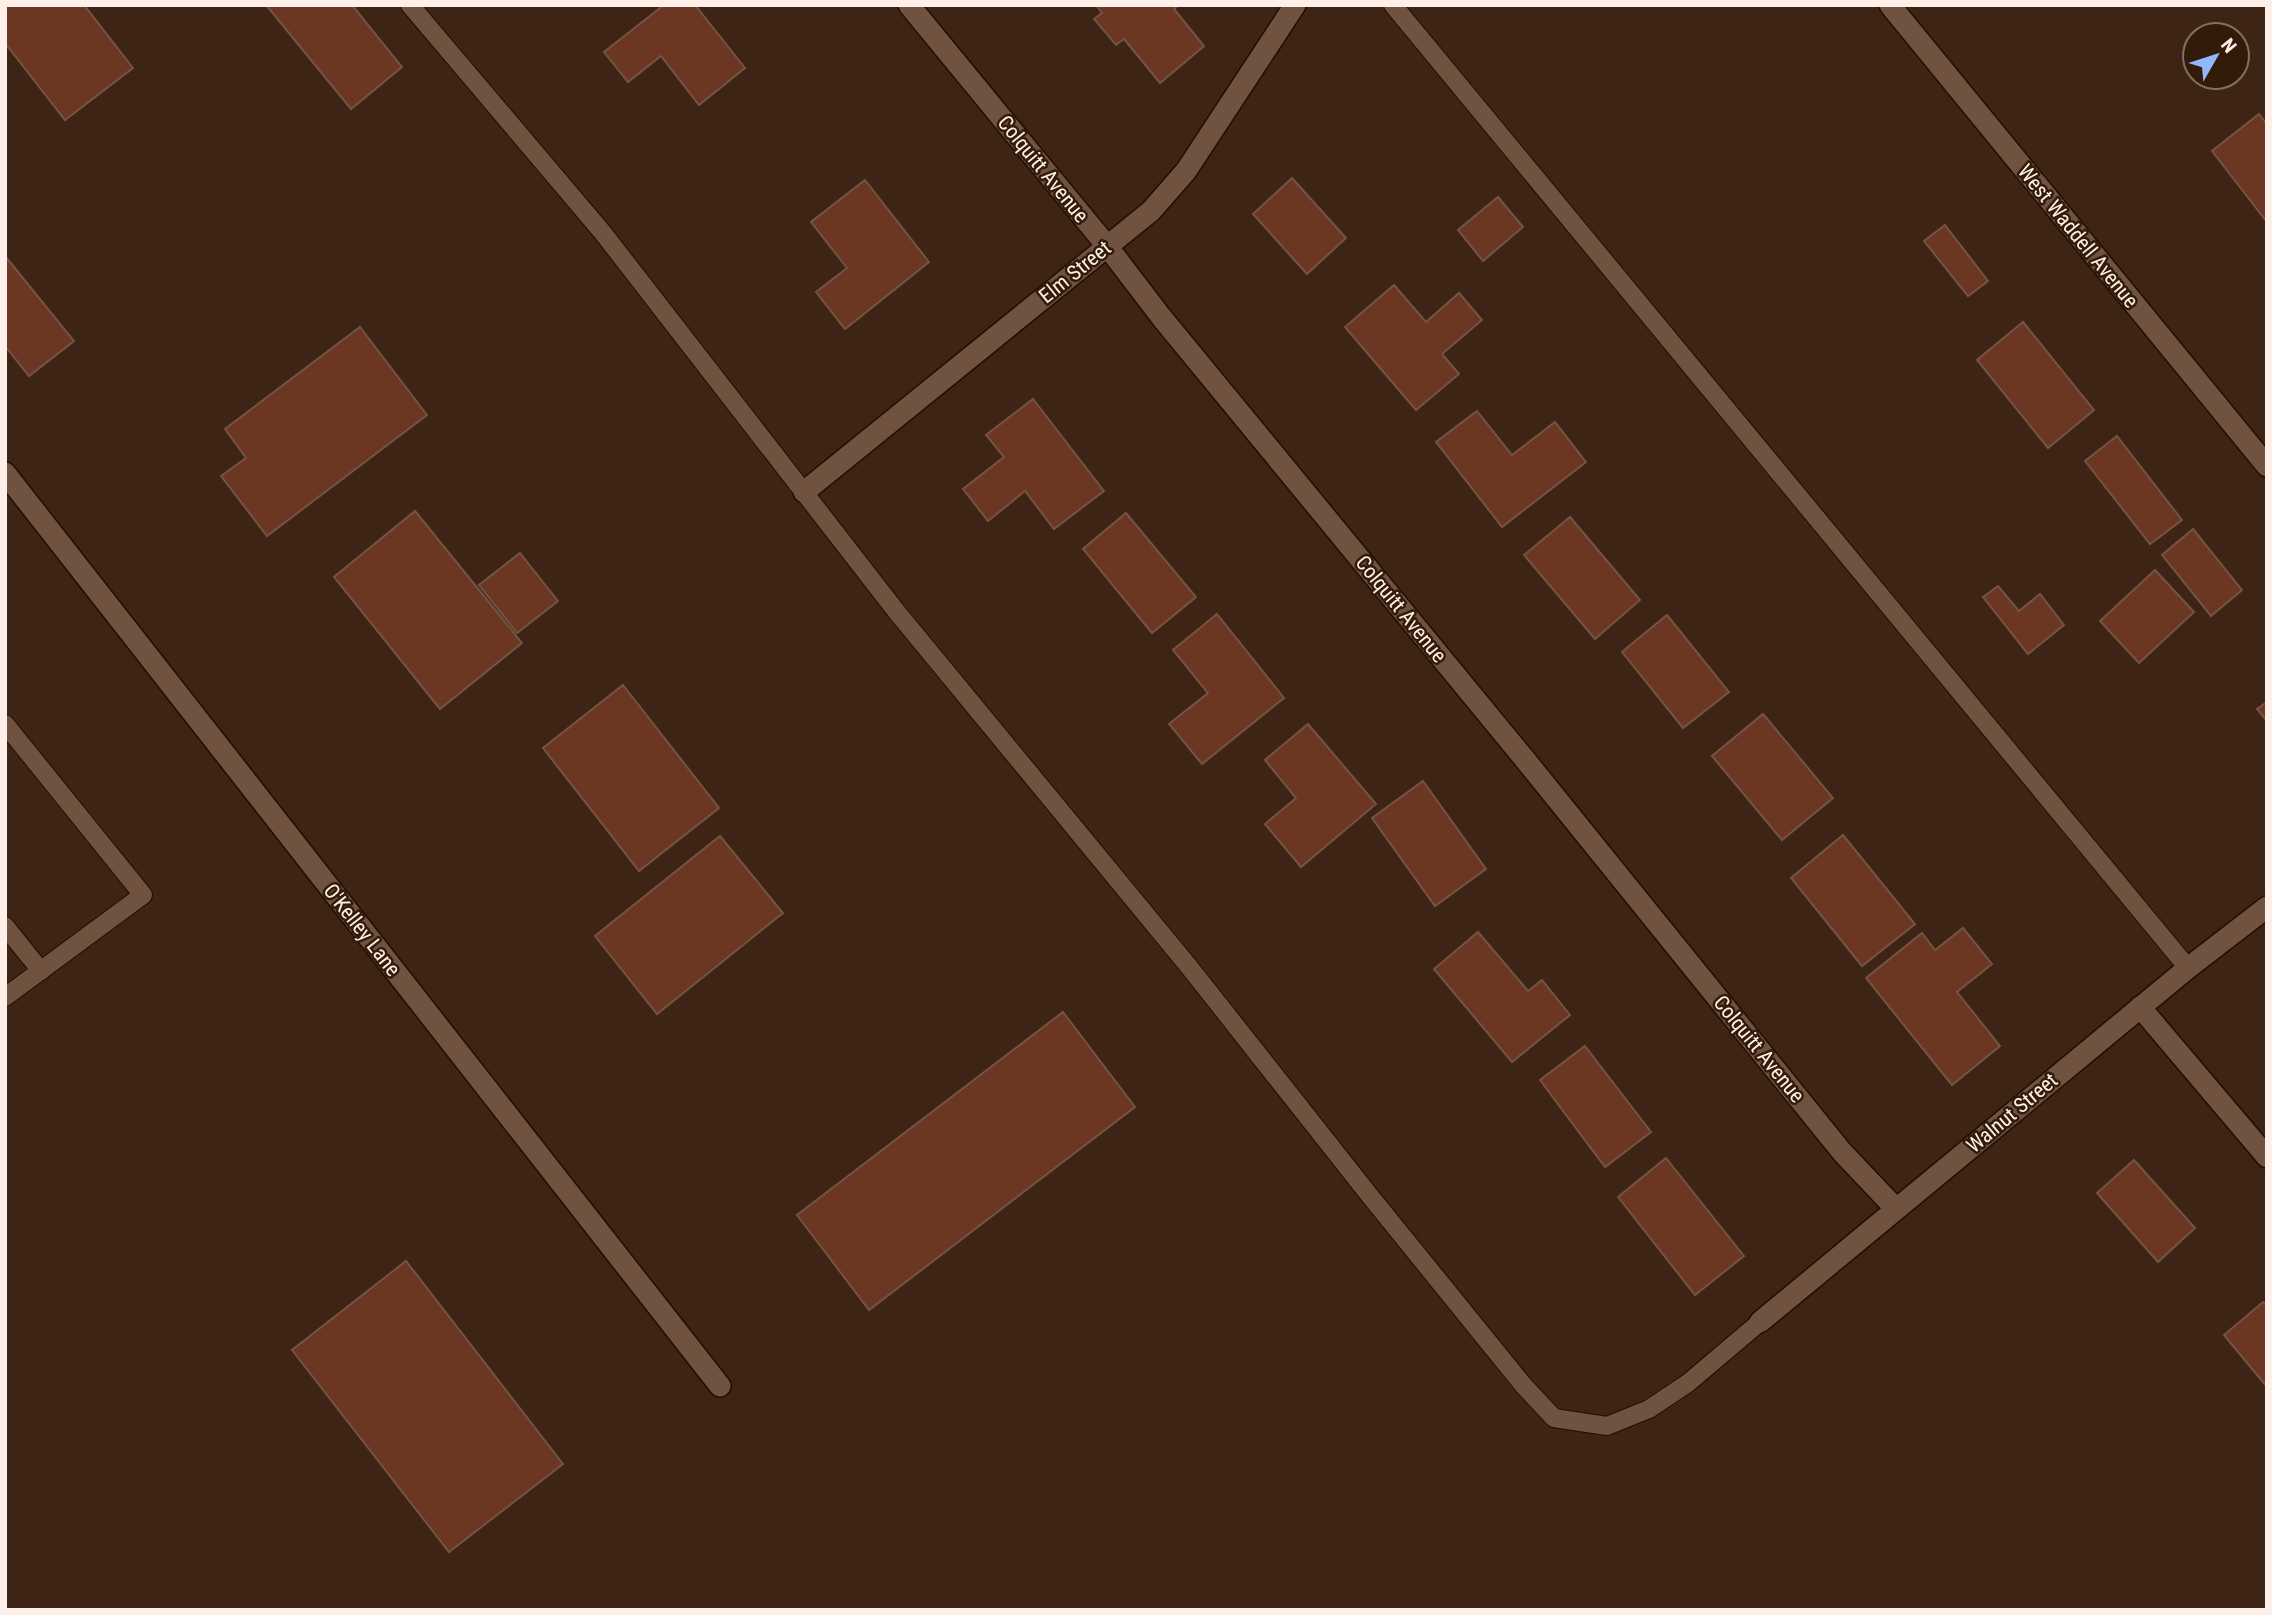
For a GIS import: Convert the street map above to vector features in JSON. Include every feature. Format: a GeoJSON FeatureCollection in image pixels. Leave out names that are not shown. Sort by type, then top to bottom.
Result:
{"type":"FeatureCollection","features":[{"type":"Feature","properties":{"kind":"street","name":"Colquitt Avenue"},"geometry":{"type":"LineString","coordinates":[[909,5],[1842,1152],[1896,1209]]}},
{"type":"Feature","properties":{"kind":"street","name":"Elm Street"},"geometry":{"type":"LineString","coordinates":[[804,492],[1151,211],[1186,171],[1295,5]]}},
{"type":"Feature","properties":{"kind":"street","name":"West Waddell Avenue"},"geometry":{"type":"LineString","coordinates":[[1890,5],[2267,466]]}},
{"type":"Feature","properties":{"kind":"street","name":"O'Kelley Lane"},"geometry":{"type":"LineString","coordinates":[[5,473],[720,1387]]}},
{"type":"Feature","properties":{"kind":"street","name":"Walnut Street"},"geometry":{"type":"LineString","coordinates":[[1760,1322],[2140,1007],[2267,907]]}},
{"type":"Feature","properties":{"kind":"street"},"geometry":{"type":"LineString","coordinates":[[2140,1007],[2267,1157]]}},
{"type":"Feature","properties":{"kind":"lane"},"geometry":{"type":"LineString","coordinates":[[410,5],[603,233],[913,633],[1190,968],[1481,1334],[1554,1418],[1607,1426],[1649,1409],[1688,1383],[1760,1322]]}},
{"type":"Feature","properties":{"kind":"lane"},"geometry":{"type":"LineString","coordinates":[[1393,5],[2188,968]]}},
{"type":"Feature","properties":{"kind":"lane"},"geometry":{"type":"LineString","coordinates":[[5,724],[143,895],[5,997]]}},
{"type":"Feature","properties":{"kind":"lane"},"geometry":{"type":"LineString","coordinates":[[5,926],[41,971]]}},
{"type":"Feature","properties":{"kind":"building"},"geometry":{"type":"Polygon","coordinates":[[[5,5],[84,5],[133,68],[65,120],[5,43],[5,5]]]}},
{"type":"Feature","properties":{"kind":"building"},"geometry":{"type":"Polygon","coordinates":[[[266,5],[352,5],[402,67],[351,109],[266,5]]]}},
{"type":"Feature","properties":{"kind":"building"},"geometry":{"type":"Polygon","coordinates":[[[664,5],[695,5],[745,68],[699,105],[661,56],[628,82],[604,52],[664,5]]]}},
{"type":"Feature","properties":{"kind":"building"},"geometry":{"type":"Polygon","coordinates":[[[1096,5],[1178,5],[1174,9],[1204,46],[1160,83],[1124,39],[1116,45],[1094,19],[1102,13],[1096,5]]]}},
{"type":"Feature","properties":{"kind":"building"},"geometry":{"type":"Polygon","coordinates":[[[2259,114],[2267,124],[2267,222],[2212,151],[2259,114]]]}},
{"type":"Feature","properties":{"kind":"building"},"geometry":{"type":"Polygon","coordinates":[[[1292,178],[1346,238],[1307,274],[1253,214],[1292,178]]]}},
{"type":"Feature","properties":{"kind":"building"},"geometry":{"type":"Polygon","coordinates":[[[865,180],[929,262],[845,329],[816,292],[847,268],[811,222],[865,180]]]}},
{"type":"Feature","properties":{"kind":"building"},"geometry":{"type":"Polygon","coordinates":[[[1498,197],[1523,227],[1483,261],[1458,230],[1498,197]]]}},
{"type":"Feature","properties":{"kind":"building"},"geometry":{"type":"Polygon","coordinates":[[[1945,225],[1988,281],[1968,296],[1924,241],[1945,225]]]}},
{"type":"Feature","properties":{"kind":"building"},"geometry":{"type":"Polygon","coordinates":[[[5,256],[74,341],[29,376],[5,346],[5,256]]]}},
{"type":"Feature","properties":{"kind":"building"},"geometry":{"type":"Polygon","coordinates":[[[1394,285],[1426,322],[1459,293],[1482,320],[1442,354],[1459,374],[1416,410],[1345,327],[1394,285]]]}},
{"type":"Feature","properties":{"kind":"building"},"geometry":{"type":"Polygon","coordinates":[[[2023,322],[2094,410],[2048,448],[1977,360],[2023,322]]]}},
{"type":"Feature","properties":{"kind":"building"},"geometry":{"type":"Polygon","coordinates":[[[360,327],[427,415],[267,536],[221,476],[246,458],[225,429],[360,327]]]}},
{"type":"Feature","properties":{"kind":"building"},"geometry":{"type":"Polygon","coordinates":[[[1033,399],[1104,491],[1054,529],[1025,491],[988,521],[963,489],[1004,457],[986,435],[1033,399]]]}},
{"type":"Feature","properties":{"kind":"building"},"geometry":{"type":"Polygon","coordinates":[[[1477,411],[1512,455],[1555,422],[1586,462],[1502,527],[1436,442],[1477,411]]]}},
{"type":"Feature","properties":{"kind":"building"},"geometry":{"type":"Polygon","coordinates":[[[2117,436],[2182,520],[2150,544],[2085,461],[2117,436]]]}},
{"type":"Feature","properties":{"kind":"building"},"geometry":{"type":"Polygon","coordinates":[[[415,511],[522,643],[440,709],[334,577],[415,511]]]}},
{"type":"Feature","properties":{"kind":"building"},"geometry":{"type":"Polygon","coordinates":[[[1126,513],[1196,597],[1152,633],[1083,549],[1126,513]]]}},
{"type":"Feature","properties":{"kind":"building"},"geometry":{"type":"Polygon","coordinates":[[[1570,517],[1640,600],[1595,639],[1524,555],[1570,517]]]}},
{"type":"Feature","properties":{"kind":"building"},"geometry":{"type":"Polygon","coordinates":[[[2193,529],[2242,590],[2211,616],[2162,555],[2193,529]]]}},
{"type":"Feature","properties":{"kind":"building"},"geometry":{"type":"Polygon","coordinates":[[[520,553],[558,601],[517,633],[479,585],[520,553]]]}},
{"type":"Feature","properties":{"kind":"building"},"geometry":{"type":"Polygon","coordinates":[[[2155,570],[2194,612],[2139,663],[2100,621],[2155,570]]]}},
{"type":"Feature","properties":{"kind":"building"},"geometry":{"type":"Polygon","coordinates":[[[1998,586],[2019,611],[2040,594],[2064,625],[2028,654],[1983,597],[1998,586]]]}},
{"type":"Feature","properties":{"kind":"building"},"geometry":{"type":"Polygon","coordinates":[[[1217,614],[1284,698],[1202,764],[1169,724],[1208,693],[1173,650],[1217,614]]]}},
{"type":"Feature","properties":{"kind":"building"},"geometry":{"type":"Polygon","coordinates":[[[1667,615],[1729,692],[1683,728],[1622,652],[1667,615]]]}},
{"type":"Feature","properties":{"kind":"building"},"geometry":{"type":"Polygon","coordinates":[[[623,685],[719,808],[639,871],[543,748],[623,685]]]}},
{"type":"Feature","properties":{"kind":"building"},"geometry":{"type":"Polygon","coordinates":[[[2267,702],[2267,721],[2257,709],[2267,702]]]}},
{"type":"Feature","properties":{"kind":"building"},"geometry":{"type":"Polygon","coordinates":[[[1763,714],[1833,798],[1782,840],[1712,756],[1763,714]]]}},
{"type":"Feature","properties":{"kind":"building"},"geometry":{"type":"Polygon","coordinates":[[[1308,724],[1376,804],[1301,867],[1265,824],[1296,798],[1265,760],[1308,724]]]}},
{"type":"Feature","properties":{"kind":"building"},"geometry":{"type":"Polygon","coordinates":[[[1423,781],[1486,869],[1435,906],[1372,818],[1423,781]]]}},
{"type":"Feature","properties":{"kind":"building"},"geometry":{"type":"Polygon","coordinates":[[[1843,835],[1915,924],[1862,966],[1791,878],[1843,835]]]}},
{"type":"Feature","properties":{"kind":"building"},"geometry":{"type":"Polygon","coordinates":[[[720,836],[783,913],[657,1014],[595,936],[720,836]]]}},
{"type":"Feature","properties":{"kind":"building"},"geometry":{"type":"Polygon","coordinates":[[[1963,928],[1992,964],[1957,992],[2000,1046],[1952,1085],[1866,978],[1922,933],[1935,950],[1963,928]]]}},
{"type":"Feature","properties":{"kind":"building"},"geometry":{"type":"Polygon","coordinates":[[[1478,932],[1528,991],[1542,980],[1570,1015],[1512,1062],[1434,969],[1478,932]]]}},
{"type":"Feature","properties":{"kind":"building"},"geometry":{"type":"Polygon","coordinates":[[[1063,1012],[1135,1107],[869,1310],[797,1215],[1063,1012]]]}},
{"type":"Feature","properties":{"kind":"building"},"geometry":{"type":"Polygon","coordinates":[[[1585,1046],[1651,1132],[1605,1167],[1540,1080],[1585,1046]]]}},
{"type":"Feature","properties":{"kind":"building"},"geometry":{"type":"Polygon","coordinates":[[[1666,1158],[1744,1256],[1695,1295],[1618,1197],[1666,1158]]]}},
{"type":"Feature","properties":{"kind":"building"},"geometry":{"type":"Polygon","coordinates":[[[2134,1160],[2195,1228],[2158,1262],[2097,1193],[2134,1160]]]}},
{"type":"Feature","properties":{"kind":"building"},"geometry":{"type":"Polygon","coordinates":[[[406,1261],[563,1464],[449,1552],[292,1350],[406,1261]]]}},
{"type":"Feature","properties":{"kind":"building"},"geometry":{"type":"Polygon","coordinates":[[[2263,1302],[2267,1306],[2267,1387],[2224,1335],[2263,1302]]]}}]}
